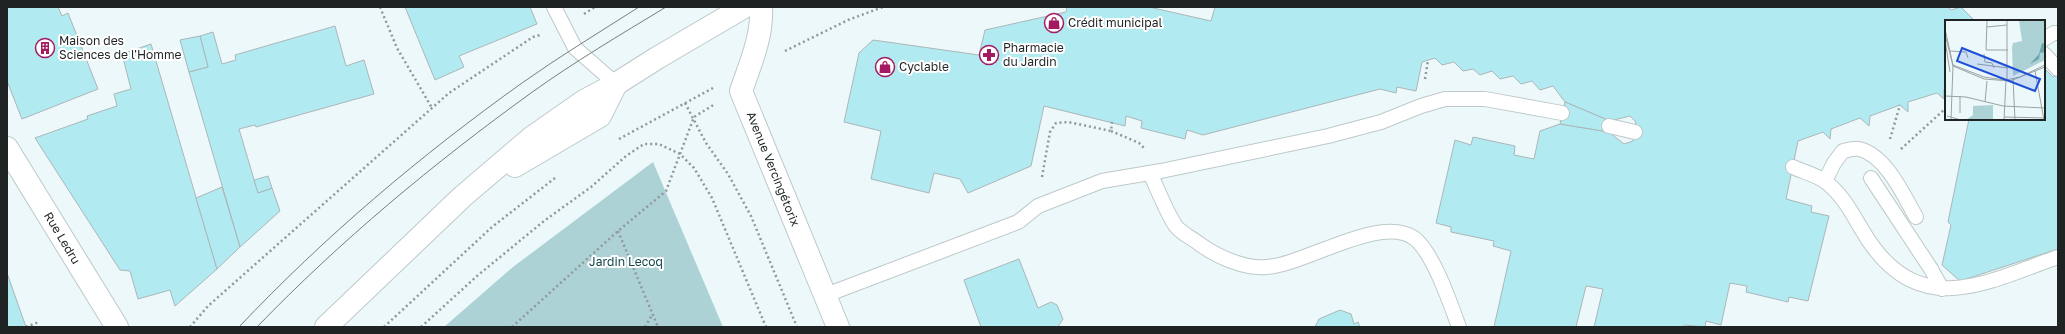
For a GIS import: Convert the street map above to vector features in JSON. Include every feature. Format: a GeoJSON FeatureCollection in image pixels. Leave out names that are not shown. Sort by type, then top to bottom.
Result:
{"type":"FeatureCollection","features":[{"type":"Feature","properties":{"kind":"street"},"geometry":{"type":"LineString","coordinates":[[326,327],[462,197],[532,138],[584,101],[616,84],[744,7]]}},
{"type":"Feature","properties":{"kind":"street","name":"Avenue Vercingétorix"},"geometry":{"type":"LineString","coordinates":[[761,7],[762,21],[741,91],[838,327]]}},
{"type":"Feature","properties":{"kind":"street","name":"Rue Ledru"},"geometry":{"type":"LineString","coordinates":[[7,148],[117,327]]}},
{"type":"Feature","properties":{"kind":"lane"},"geometry":{"type":"LineString","coordinates":[[554,7],[575,48],[616,84]]}},
{"type":"Feature","properties":{"kind":"lane"},"geometry":{"type":"LineString","coordinates":[[2045,38],[2054,33],[2058,34]]}},
{"type":"Feature","properties":{"kind":"lane"},"geometry":{"type":"LineString","coordinates":[[2045,55],[2058,69]]}},
{"type":"Feature","properties":{"kind":"lane"},"geometry":{"type":"LineString","coordinates":[[826,295],[1018,222],[1038,206],[1102,181],[1155,172],[1328,136],[1381,122],[1420,106],[1444,99],[1485,99],[1562,113]]}},
{"type":"Feature","properties":{"kind":"lane"},"geometry":{"type":"LineString","coordinates":[[1609,126],[1635,132]]}},
{"type":"Feature","properties":{"kind":"lane"},"geometry":{"type":"LineString","coordinates":[[1826,182],[1834,164],[1844,150],[1858,149],[1874,156],[1883,165],[1898,185],[1916,217]]}},
{"type":"Feature","properties":{"kind":"lane"},"geometry":{"type":"LineString","coordinates":[[1793,167],[1826,182],[1849,205],[1874,248],[1899,275],[1920,285],[1942,289],[1967,288],[2058,258]]}},
{"type":"Feature","properties":{"kind":"lane"},"geometry":{"type":"LineString","coordinates":[[1155,172],[1175,226],[1217,256],[1241,264],[1266,268],[1295,260],[1359,237],[1392,230],[1414,238],[1428,255],[1459,327]]}},
{"type":"Feature","properties":{"kind":"lane"},"geometry":{"type":"LineString","coordinates":[[1871,178],[1931,269],[1942,289]]}},
{"type":"Feature","properties":{"kind":"path"},"geometry":{"type":"LineString","coordinates":[[380,7],[397,48],[432,108]]}},
{"type":"Feature","properties":{"kind":"path"},"geometry":{"type":"LineString","coordinates":[[190,327],[208,306],[449,93],[533,37],[563,27]]}},
{"type":"Feature","properties":{"kind":"path"},"geometry":{"type":"LineString","coordinates":[[685,103],[694,117],[706,143],[728,174],[751,216],[797,327]]}},
{"type":"Feature","properties":{"kind":"path"},"geometry":{"type":"LineString","coordinates":[[512,327],[618,231],[666,191],[694,117],[717,103]]}},
{"type":"Feature","properties":{"kind":"path"},"geometry":{"type":"LineString","coordinates":[[1883,165],[1900,105]]}},
{"type":"Feature","properties":{"kind":"path"},"geometry":{"type":"LineString","coordinates":[[1883,165],[1945,109]]}},
{"type":"Feature","properties":{"kind":"path"},"geometry":{"type":"LineString","coordinates":[[1038,206],[1050,132],[1056,123],[1068,122],[1111,131],[1138,143],[1151,156],[1155,172]]}},
{"type":"Feature","properties":{"kind":"path"},"geometry":{"type":"LineString","coordinates":[[1111,131],[1112,122]]}},
{"type":"Feature","properties":{"kind":"path"},"geometry":{"type":"LineString","coordinates":[[613,142],[627,134]]}},
{"type":"Feature","properties":{"kind":"path"},"geometry":{"type":"LineString","coordinates":[[422,327],[477,276],[544,221],[591,187],[626,156],[644,144],[659,144],[680,154],[694,168],[712,198],[766,327]]}},
{"type":"Feature","properties":{"kind":"path"},"geometry":{"type":"LineString","coordinates":[[384,327],[492,227],[560,174]]}},
{"type":"Feature","properties":{"kind":"path"},"geometry":{"type":"LineString","coordinates":[[618,231],[658,327]]}},
{"type":"Feature","properties":{"kind":"path"},"geometry":{"type":"LineString","coordinates":[[645,327],[652,314]]}},
{"type":"Feature","properties":{"kind":"path"},"geometry":{"type":"LineString","coordinates":[[26,326],[39,322]]}},
{"type":"Feature","properties":{"kind":"green space","name":"Jardin Lecoq"},"geometry":{"type":"Polygon","coordinates":[[[653,162],[723,327],[444,327],[513,267],[653,162]]]}},
{"type":"Feature","properties":{"kind":"building","name":"Maison des Sciences de l'Homme"},"geometry":{"type":"Polygon","coordinates":[[[7,7],[58,7],[62,16],[68,13],[98,89],[22,119],[7,81],[7,7]]]}},
{"type":"Feature","properties":{"kind":"building"},"geometry":{"type":"Polygon","coordinates":[[[405,7],[530,7],[537,24],[459,56],[464,67],[435,80],[405,7]]]}},
{"type":"Feature","properties":{"kind":"building"},"geometry":{"type":"Polygon","coordinates":[[[1067,7],[1149,7],[1211,21],[1215,7],[1948,7],[1951,10],[1961,7],[1974,20],[1945,20],[1944,99],[1937,93],[1908,102],[1908,112],[1900,105],[1870,116],[1869,126],[1860,118],[1831,129],[1830,139],[1823,132],[1798,141],[1786,199],[1812,206],[1811,212],[1829,216],[1808,301],[1789,297],[1788,302],[1746,292],[1747,286],[1730,283],[1721,325],[1706,321],[1705,327],[1684,325],[1683,327],[1594,327],[1603,289],[1586,286],[1576,327],[1494,327],[1511,251],[1493,246],[1494,241],[1451,232],[1451,227],[1436,223],[1455,140],[1471,145],[1473,137],[1515,146],[1514,155],[1534,159],[1540,131],[1560,124],[1609,132],[1624,144],[1633,141],[1636,122],[1630,116],[1610,121],[1565,102],[1553,86],[1540,90],[1532,81],[1521,84],[1513,76],[1500,79],[1492,71],[1480,75],[1473,69],[1463,71],[1454,62],[1442,65],[1435,58],[1422,62],[1416,91],[1397,87],[1396,93],[1380,89],[1203,135],[1187,130],[1185,139],[1141,128],[1142,121],[1126,116],[1125,126],[1044,106],[1031,166],[968,193],[960,179],[934,173],[929,193],[871,179],[881,131],[844,122],[859,53],[873,40],[979,55],[985,30],[1066,12],[1067,7]]]}},
{"type":"Feature","properties":{"kind":"building"},"geometry":{"type":"Polygon","coordinates":[[[335,26],[346,66],[364,60],[374,94],[256,127],[255,125],[239,129],[258,193],[272,188],[280,211],[240,247],[189,72],[208,67],[200,36],[213,32],[222,64],[236,60],[235,55],[335,26]]]}},
{"type":"Feature","properties":{"kind":"building"},"geometry":{"type":"Polygon","coordinates":[[[200,36],[208,67],[189,72],[180,40],[200,36]]]}},
{"type":"Feature","properties":{"kind":"building"},"geometry":{"type":"Polygon","coordinates":[[[151,44],[217,269],[175,306],[170,290],[138,299],[130,271],[120,270],[35,138],[88,119],[87,116],[117,106],[114,94],[131,89],[122,54],[151,44]]]}},
{"type":"Feature","properties":{"kind":"building"},"geometry":{"type":"Polygon","coordinates":[[[2045,69],[2053,77],[2058,75],[2058,249],[1960,281],[1942,265],[1951,225],[1948,222],[1969,120],[2045,120],[2045,69]]]}},
{"type":"Feature","properties":{"kind":"building"},"geometry":{"type":"Polygon","coordinates":[[[1565,102],[1610,121],[1609,132],[1560,124],[1565,102]]]}},
{"type":"Feature","properties":{"kind":"building"},"geometry":{"type":"Polygon","coordinates":[[[268,176],[272,188],[258,193],[254,180],[268,176]]]}},
{"type":"Feature","properties":{"kind":"building"},"geometry":{"type":"Polygon","coordinates":[[[222,187],[240,247],[217,269],[196,198],[222,187]]]}},
{"type":"Feature","properties":{"kind":"building"},"geometry":{"type":"Polygon","coordinates":[[[1019,259],[1038,308],[1051,302],[1057,305],[1063,319],[1059,327],[981,327],[964,280],[1019,259]]]}},
{"type":"Feature","properties":{"kind":"building"},"geometry":{"type":"Polygon","coordinates":[[[7,273],[26,327],[7,327],[7,273]]]}},
{"type":"Feature","properties":{"kind":"building"},"geometry":{"type":"Polygon","coordinates":[[[1340,310],[1351,314],[1354,324],[1358,322],[1360,327],[1315,327],[1319,319],[1340,310]]]}},
{"type":"Feature","properties":{"kind":"tram line"},"geometry":{"type":"LineString","coordinates":[[239,327],[339,229],[410,168],[484,110],[522,83],[639,7]]}},
{"type":"Feature","properties":{"kind":"tram line"},"geometry":{"type":"LineString","coordinates":[[257,327],[321,264],[389,204],[459,147],[564,70],[666,7]]}},
{"type":"Feature","properties":{"kind":"place","name":"Crédit municipal"},"geometry":{"type":"Point","coordinates":[1054,23]}},
{"type":"Feature","properties":{"kind":"place","name":"Maison des Sciences de l'Homme"},"geometry":{"type":"Point","coordinates":[45,48]}},
{"type":"Feature","properties":{"kind":"place","name":"Pharmacie du Jardin"},"geometry":{"type":"Point","coordinates":[989,55]}},
{"type":"Feature","properties":{"kind":"place","name":"Cyclable"},"geometry":{"type":"Point","coordinates":[885,67]}}]}
